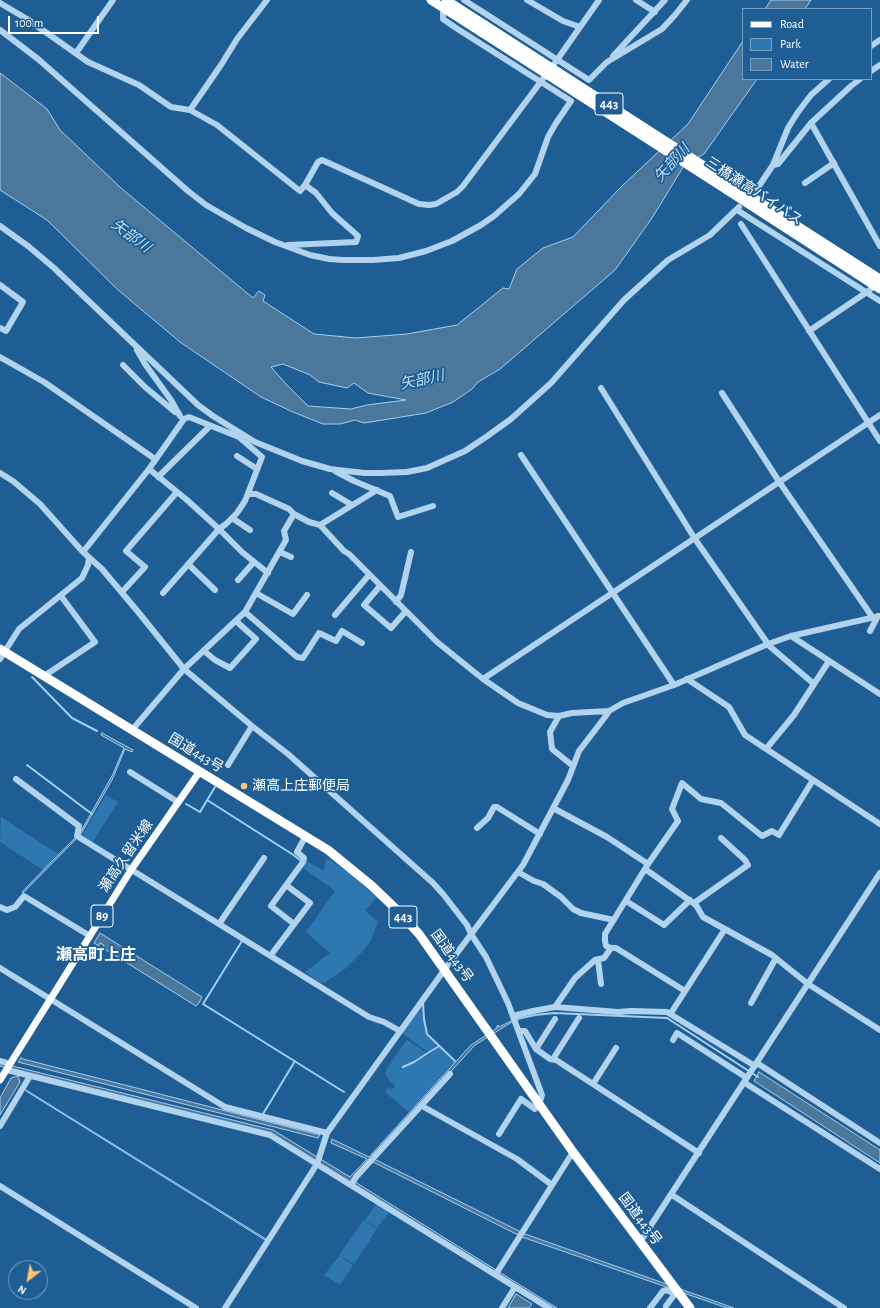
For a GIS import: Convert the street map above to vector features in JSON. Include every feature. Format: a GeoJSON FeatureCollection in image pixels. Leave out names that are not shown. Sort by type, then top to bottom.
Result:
{"type":"FeatureCollection","features":[{"type":"Feature","properties":{"kind":"highway","name":"三橋瀬高バイパス"},"geometry":{"type":"LineString","coordinates":[[431,0],[447,3],[483,28],[879,283]]}},
{"type":"Feature","properties":{"kind":"highway","name":"国道443号"},"geometry":{"type":"LineString","coordinates":[[1,654],[44,676],[328,850],[372,886],[419,934],[539,1105],[686,1306]]}},
{"type":"Feature","properties":{"kind":"main road","name":"瀬高久留米線"},"geometry":{"type":"LineString","coordinates":[[0,1080],[6,1064],[50,999],[131,870],[200,771]]}},
{"type":"Feature","properties":{"kind":"street"},"geometry":{"type":"LineString","coordinates":[[76,53],[113,0]]}},
{"type":"Feature","properties":{"kind":"street"},"geometry":{"type":"LineString","coordinates":[[190,110],[221,66],[237,39],[267,0]]}},
{"type":"Feature","properties":{"kind":"street"},"geometry":{"type":"LineString","coordinates":[[464,0],[589,80]]}},
{"type":"Feature","properties":{"kind":"street"},"geometry":{"type":"LineString","coordinates":[[526,0],[563,21],[580,26]]}},
{"type":"Feature","properties":{"kind":"street"},"geometry":{"type":"LineString","coordinates":[[0,3],[27,19],[88,62],[139,85],[171,107],[190,110],[217,125],[300,191],[318,162],[322,160],[419,204],[429,205],[436,204],[457,192],[464,186],[540,81],[557,60],[598,0]]}},
{"type":"Feature","properties":{"kind":"street"},"geometry":{"type":"LineString","coordinates":[[636,0],[654,12]]}},
{"type":"Feature","properties":{"kind":"street"},"geometry":{"type":"LineString","coordinates":[[0,30],[38,59],[188,191],[206,205],[246,228],[275,242],[310,255],[329,259],[373,260],[399,258],[426,251],[452,241],[481,225],[507,206],[526,187],[535,174],[548,138],[571,101],[665,0]]}},
{"type":"Feature","properties":{"kind":"street"},"geometry":{"type":"LineString","coordinates":[[607,62],[662,28],[687,0]]}},
{"type":"Feature","properties":{"kind":"street"},"geometry":{"type":"LineString","coordinates":[[447,3],[443,19],[571,101]]}},
{"type":"Feature","properties":{"kind":"street"},"geometry":{"type":"LineString","coordinates":[[757,189],[773,164],[788,128],[798,112],[811,95],[828,80]]}},
{"type":"Feature","properties":{"kind":"street"},"geometry":{"type":"LineString","coordinates":[[773,164],[778,164],[811,123],[859,80]]}},
{"type":"Feature","properties":{"kind":"street"},"geometry":{"type":"LineString","coordinates":[[811,123],[880,246]]}},
{"type":"Feature","properties":{"kind":"street"},"geometry":{"type":"LineString","coordinates":[[805,183],[834,164]]}},
{"type":"Feature","properties":{"kind":"street"},"geometry":{"type":"LineString","coordinates":[[286,245],[356,242],[358,236],[332,213],[316,193],[305,185]]}},
{"type":"Feature","properties":{"kind":"street"},"geometry":{"type":"LineString","coordinates":[[330,469],[364,473],[416,470],[446,460],[465,451],[486,438],[516,415],[551,383],[624,300],[668,260],[710,235],[738,209],[880,301]]}},
{"type":"Feature","properties":{"kind":"street"},"geometry":{"type":"LineString","coordinates":[[741,224],[880,441]]}},
{"type":"Feature","properties":{"kind":"street"},"geometry":{"type":"LineString","coordinates":[[0,226],[28,246],[54,268],[198,405],[239,435],[262,457],[245,501],[232,518],[219,529],[163,593]]}},
{"type":"Feature","properties":{"kind":"street"},"geometry":{"type":"LineString","coordinates":[[809,331],[879,283]]}},
{"type":"Feature","properties":{"kind":"street"},"geometry":{"type":"LineString","coordinates":[[0,285],[23,302],[6,331],[0,328]]}},
{"type":"Feature","properties":{"kind":"street"},"geometry":{"type":"LineString","coordinates":[[134,345],[145,364],[182,418]]}},
{"type":"Feature","properties":{"kind":"street"},"geometry":{"type":"LineString","coordinates":[[0,357],[44,382],[155,459]]}},
{"type":"Feature","properties":{"kind":"street"},"geometry":{"type":"LineString","coordinates":[[123,365],[145,387],[182,418],[189,417],[210,426],[239,435],[282,454],[330,469],[377,490],[390,496],[398,517],[433,506]]}},
{"type":"Feature","properties":{"kind":"street"},"geometry":{"type":"LineString","coordinates":[[601,388],[695,539],[767,644],[814,684]]}},
{"type":"Feature","properties":{"kind":"street"},"geometry":{"type":"LineString","coordinates":[[722,393],[780,483],[877,617]]}},
{"type":"Feature","properties":{"kind":"street"},"geometry":{"type":"LineString","coordinates":[[483,679],[780,483],[880,415]]}},
{"type":"Feature","properties":{"kind":"street"},"geometry":{"type":"LineString","coordinates":[[83,552],[148,469],[182,418]]}},
{"type":"Feature","properties":{"kind":"street"},"geometry":{"type":"LineString","coordinates":[[158,477],[210,426]]}},
{"type":"Feature","properties":{"kind":"street"},"geometry":{"type":"LineString","coordinates":[[521,455],[674,685]]}},
{"type":"Feature","properties":{"kind":"street"},"geometry":{"type":"LineString","coordinates":[[237,456],[257,469]]}},
{"type":"Feature","properties":{"kind":"street"},"geometry":{"type":"LineString","coordinates":[[148,469],[177,492],[219,529],[242,552],[268,573]]}},
{"type":"Feature","properties":{"kind":"street"},"geometry":{"type":"LineString","coordinates":[[0,473],[13,481],[40,504],[83,552],[102,569],[184,669],[294,759],[432,883],[460,915],[497,977],[508,1002],[542,1095],[539,1105],[535,1109],[521,1098],[499,1134]]}},
{"type":"Feature","properties":{"kind":"street"},"geometry":{"type":"LineString","coordinates":[[320,525],[377,490]]}},
{"type":"Feature","properties":{"kind":"street"},"geometry":{"type":"LineString","coordinates":[[122,592],[145,567],[126,551],[177,492]]}},
{"type":"Feature","properties":{"kind":"street"},"geometry":{"type":"LineString","coordinates":[[332,492],[352,505]]}},
{"type":"Feature","properties":{"kind":"street"},"geometry":{"type":"LineString","coordinates":[[248,494],[256,494],[289,509],[294,514],[309,522],[320,525],[437,642],[483,679],[518,703],[547,715],[559,716],[572,713],[609,711]]}},
{"type":"Feature","properties":{"kind":"street"},"geometry":{"type":"LineString","coordinates":[[132,730],[184,669],[245,612],[286,540],[284,532],[294,514]]}},
{"type":"Feature","properties":{"kind":"street"},"geometry":{"type":"LineString","coordinates":[[232,518],[250,530]]}},
{"type":"Feature","properties":{"kind":"street"},"geometry":{"type":"LineString","coordinates":[[280,552],[291,556]]}},
{"type":"Feature","properties":{"kind":"street"},"geometry":{"type":"LineString","coordinates":[[396,602],[401,595],[411,552]]}},
{"type":"Feature","properties":{"kind":"street"},"geometry":{"type":"LineString","coordinates":[[1,654],[19,629],[82,578],[88,565],[89,558]]}},
{"type":"Feature","properties":{"kind":"street"},"geometry":{"type":"LineString","coordinates":[[238,580],[254,562]]}},
{"type":"Feature","properties":{"kind":"street"},"geometry":{"type":"LineString","coordinates":[[188,564],[215,590]]}},
{"type":"Feature","properties":{"kind":"street"},"geometry":{"type":"LineString","coordinates":[[335,615],[369,575]]}},
{"type":"Feature","properties":{"kind":"street"},"geometry":{"type":"LineString","coordinates":[[380,586],[364,605],[392,628],[406,611]]}},
{"type":"Feature","properties":{"kind":"street"},"geometry":{"type":"LineString","coordinates":[[256,593],[293,614],[308,595]]}},
{"type":"Feature","properties":{"kind":"street"},"geometry":{"type":"LineString","coordinates":[[44,676],[95,642],[61,596]]}},
{"type":"Feature","properties":{"kind":"street"},"geometry":{"type":"LineString","coordinates":[[245,612],[297,657],[303,658],[319,633],[336,641],[342,631],[362,643]]}},
{"type":"Feature","properties":{"kind":"street"},"geometry":{"type":"LineString","coordinates":[[870,631],[877,617]]}},
{"type":"Feature","properties":{"kind":"street"},"geometry":{"type":"LineString","coordinates":[[225,1308],[317,1164],[327,1133],[445,969],[523,865],[568,780],[579,751],[609,711],[623,703],[674,685],[767,644],[791,636],[877,617]]}},
{"type":"Feature","properties":{"kind":"street"},"geometry":{"type":"LineString","coordinates":[[204,651],[215,660],[230,668],[256,639],[236,621]]}},
{"type":"Feature","properties":{"kind":"street"},"geometry":{"type":"LineString","coordinates":[[791,636],[880,694]]}},
{"type":"Feature","properties":{"kind":"street"},"geometry":{"type":"LineString","coordinates":[[766,750],[794,715],[829,660]]}},
{"type":"Feature","properties":{"kind":"street"},"geometry":{"type":"LineString","coordinates":[[687,679],[729,707],[745,735],[880,824]]}},
{"type":"Feature","properties":{"kind":"street"},"geometry":{"type":"LineString","coordinates":[[559,716],[550,732],[552,749],[573,766]]}},
{"type":"Feature","properties":{"kind":"street"},"geometry":{"type":"LineString","coordinates":[[228,765],[252,726]]}},
{"type":"Feature","properties":{"kind":"street"},"geometry":{"type":"LineString","coordinates":[[130,772],[178,802]]}},
{"type":"Feature","properties":{"kind":"street"},"geometry":{"type":"LineString","coordinates":[[16,779],[78,826],[77,836],[369,1017],[384,1022],[400,1031]]}},
{"type":"Feature","properties":{"kind":"street"},"geometry":{"type":"LineString","coordinates":[[685,991],[616,948],[606,946],[605,941],[606,934],[646,866],[678,821],[672,809],[682,783],[701,799],[721,803],[762,836],[772,831],[778,835],[813,780]]}},
{"type":"Feature","properties":{"kind":"street"},"geometry":{"type":"LineString","coordinates":[[477,828],[488,818],[494,807],[497,807],[540,834]]}},
{"type":"Feature","properties":{"kind":"street"},"geometry":{"type":"LineString","coordinates":[[554,808],[607,837],[696,904],[703,917],[776,958],[808,984],[880,1030]]}},
{"type":"Feature","properties":{"kind":"street"},"geometry":{"type":"LineString","coordinates":[[626,901],[664,925],[692,901],[748,865],[745,860],[721,838]]}},
{"type":"Feature","properties":{"kind":"street"},"geometry":{"type":"LineString","coordinates":[[294,924],[272,906],[276,898],[303,862],[304,858],[297,852],[304,839]]}},
{"type":"Feature","properties":{"kind":"street"},"geometry":{"type":"LineString","coordinates":[[219,924],[264,858]]}},
{"type":"Feature","properties":{"kind":"street"},"geometry":{"type":"LineString","coordinates":[[518,872],[543,884],[561,897],[573,909],[581,913],[614,920]]}},
{"type":"Feature","properties":{"kind":"street"},"geometry":{"type":"LineString","coordinates":[[640,1242],[672,1195],[880,872]]}},
{"type":"Feature","properties":{"kind":"street"},"geometry":{"type":"LineString","coordinates":[[271,955],[310,903],[286,885]]}},
{"type":"Feature","properties":{"kind":"street"},"geometry":{"type":"LineString","coordinates":[[0,907],[7,910],[15,907],[24,896],[90,936]]}},
{"type":"Feature","properties":{"kind":"street"},"geometry":{"type":"LineString","coordinates":[[671,1013],[725,929]]}},
{"type":"Feature","properties":{"kind":"street"},"geometry":{"type":"LineString","coordinates":[[555,1007],[575,978],[595,960],[604,958],[611,948]]}},
{"type":"Feature","properties":{"kind":"street"},"geometry":{"type":"LineString","coordinates":[[751,1003],[776,958]]}},
{"type":"Feature","properties":{"kind":"street"},"geometry":{"type":"LineString","coordinates":[[598,960],[601,984]]}},
{"type":"Feature","properties":{"kind":"street"},"geometry":{"type":"LineString","coordinates":[[0,968],[225,1107],[327,1133]]}},
{"type":"Feature","properties":{"kind":"street"},"geometry":{"type":"LineString","coordinates":[[513,1016],[555,1007],[618,1012],[631,1011],[671,1013],[880,1143]]}},
{"type":"Feature","properties":{"kind":"street"},"geometry":{"type":"LineString","coordinates":[[553,1059],[579,1018]]}},
{"type":"Feature","properties":{"kind":"street"},"geometry":{"type":"LineString","coordinates":[[536,1050],[555,1019]]}},
{"type":"Feature","properties":{"kind":"street"},"geometry":{"type":"LineString","coordinates":[[519,1031],[525,1031],[536,1050],[556,1060],[699,1153]]}},
{"type":"Feature","properties":{"kind":"street"},"geometry":{"type":"LineString","coordinates":[[673,1040],[677,1033],[880,1169]]}},
{"type":"Feature","properties":{"kind":"street"},"geometry":{"type":"LineString","coordinates":[[593,1084],[616,1048]]}},
{"type":"Feature","properties":{"kind":"street"},"geometry":{"type":"LineString","coordinates":[[6,1064],[30,1076],[270,1135],[549,1308]]}},
{"type":"Feature","properties":{"kind":"street"},"geometry":{"type":"LineString","coordinates":[[351,1185],[356,1177],[450,1074]]}},
{"type":"Feature","properties":{"kind":"street"},"geometry":{"type":"LineString","coordinates":[[0,1126],[30,1076]]}},
{"type":"Feature","properties":{"kind":"street"},"geometry":{"type":"LineString","coordinates":[[422,1106],[517,1159],[552,1185]]}},
{"type":"Feature","properties":{"kind":"street"},"geometry":{"type":"LineString","coordinates":[[496,1274],[573,1152]]}},
{"type":"Feature","properties":{"kind":"street"},"geometry":{"type":"LineString","coordinates":[[0,1186],[196,1308]]}},
{"type":"Feature","properties":{"kind":"street"},"geometry":{"type":"LineString","coordinates":[[672,1195],[844,1308]]}},
{"type":"Feature","properties":{"kind":"street"},"geometry":{"type":"LineString","coordinates":[[502,1308],[515,1286]]}},
{"type":"Feature","properties":{"kind":"street"},"geometry":{"type":"LineString","coordinates":[[650,1308],[663,1292],[667,1290],[676,1292],[666,1306]]}},
{"type":"Feature","properties":{"kind":"street"},"geometry":{"type":"LineString","coordinates":[[536,1308],[540,1302]]}},
{"type":"Feature","properties":{"kind":"green space"},"geometry":{"type":"Polygon","coordinates":[[[106,795],[118,802],[92,843],[82,836],[106,795]]]}},
{"type":"Feature","properties":{"kind":"green space"},"geometry":{"type":"Polygon","coordinates":[[[1,817],[58,854],[43,870],[0,842],[1,817]]]}},
{"type":"Feature","properties":{"kind":"green space"},"geometry":{"type":"Polygon","coordinates":[[[327,858],[346,871],[377,897],[365,910],[378,922],[371,940],[365,949],[345,969],[324,983],[319,982],[305,972],[330,953],[306,932],[335,891],[303,868],[307,861],[323,870],[327,858]]]}},
{"type":"Feature","properties":{"kind":"green space"},"geometry":{"type":"Polygon","coordinates":[[[421,1005],[426,1034],[437,1045],[428,1052],[401,1033],[421,1005]]]}},
{"type":"Feature","properties":{"kind":"green space"},"geometry":{"type":"Polygon","coordinates":[[[407,1040],[427,1053],[403,1066],[403,1068],[429,1055],[439,1047],[456,1063],[409,1112],[385,1092],[387,1088],[394,1088],[395,1085],[385,1074],[387,1068],[407,1040]]]}},
{"type":"Feature","properties":{"kind":"green space"},"geometry":{"type":"Polygon","coordinates":[[[376,1204],[389,1212],[377,1228],[365,1220],[376,1204]]]}},
{"type":"Feature","properties":{"kind":"green space"},"geometry":{"type":"Polygon","coordinates":[[[364,1220],[377,1229],[354,1264],[339,1255],[364,1220]]]}},
{"type":"Feature","properties":{"kind":"green space"},"geometry":{"type":"Polygon","coordinates":[[[339,1256],[353,1265],[340,1285],[324,1275],[339,1256]]]}},
{"type":"Feature","properties":{"kind":"water"},"geometry":{"type":"Polygon","coordinates":[[[771,0],[811,0],[806,8],[766,8],[771,0]]]}},
{"type":"Feature","properties":{"kind":"water","name":"矢部川"},"geometry":{"type":"Polygon","coordinates":[[[742,43],[742,80],[756,80],[704,154],[685,164],[652,218],[615,270],[500,369],[478,382],[472,389],[453,402],[426,413],[364,423],[355,420],[340,424],[323,424],[261,397],[180,342],[117,289],[47,220],[0,190],[0,73],[47,109],[60,130],[121,188],[253,298],[259,291],[265,295],[263,301],[314,334],[356,338],[407,334],[457,325],[503,288],[509,289],[517,269],[543,248],[573,237],[622,186],[688,124],[742,43]],[[283,364],[271,367],[308,406],[351,409],[367,405],[406,400],[368,393],[354,383],[347,388],[319,382],[310,375],[283,364]]]}},
{"type":"Feature","properties":{"kind":"water"},"geometry":{"type":"Polygon","coordinates":[[[102,733],[133,750],[132,752],[125,749],[112,780],[81,834],[23,893],[22,892],[80,833],[113,774],[124,748],[101,735],[102,733]]]}},
{"type":"Feature","properties":{"kind":"water"},"geometry":{"type":"Polygon","coordinates":[[[100,933],[202,997],[199,1003],[196,1006],[103,948],[104,945],[100,943],[99,946],[94,943],[100,933]]]}},
{"type":"Feature","properties":{"kind":"water"},"geometry":{"type":"Polygon","coordinates":[[[517,1018],[518,1021],[512,1022],[475,1045],[372,1158],[525,1234],[734,1308],[727,1308],[522,1237],[369,1160],[352,1180],[557,1308],[554,1308],[272,1134],[0,1066],[0,1063],[273,1130],[350,1177],[367,1159],[331,1143],[332,1139],[369,1157],[471,1045],[497,1028],[498,1025],[499,1027],[517,1018]]]}},
{"type":"Feature","properties":{"kind":"water"},"geometry":{"type":"Polygon","coordinates":[[[21,1058],[320,1135],[318,1138],[18,1062],[21,1058]]]}},
{"type":"Feature","properties":{"kind":"water"},"geometry":{"type":"Polygon","coordinates":[[[759,1072],[880,1150],[880,1163],[754,1081],[759,1072]]]}},
{"type":"Feature","properties":{"kind":"water"},"geometry":{"type":"Polygon","coordinates":[[[18,1076],[20,1082],[0,1115],[0,1098],[11,1078],[18,1076]]]}},
{"type":"Feature","properties":{"kind":"water"},"geometry":{"type":"Polygon","coordinates":[[[26,1090],[266,1239],[265,1240],[26,1090]]]}},
{"type":"Feature","properties":{"kind":"water"},"geometry":{"type":"Polygon","coordinates":[[[516,1294],[532,1304],[529,1308],[508,1308],[516,1294]]]}},
{"type":"Feature","properties":{"kind":"waterway"},"geometry":{"type":"LineString","coordinates":[[32,677],[72,718],[97,731]]}},
{"type":"Feature","properties":{"kind":"waterway"},"geometry":{"type":"LineString","coordinates":[[27,765],[92,814]]}},
{"type":"Feature","properties":{"kind":"waterway"},"geometry":{"type":"LineString","coordinates":[[186,804],[200,812],[215,787]]}},
{"type":"Feature","properties":{"kind":"waterway"},"geometry":{"type":"LineString","coordinates":[[207,800],[300,860]]}},
{"type":"Feature","properties":{"kind":"waterway"},"geometry":{"type":"LineString","coordinates":[[242,941],[203,1004],[344,1092]]}},
{"type":"Feature","properties":{"kind":"waterway"},"geometry":{"type":"LineString","coordinates":[[423,1003],[427,1034],[455,1061]]}},
{"type":"Feature","properties":{"kind":"waterway"},"geometry":{"type":"LineString","coordinates":[[517,1019],[554,1013],[667,1018],[758,1077]]}},
{"type":"Feature","properties":{"kind":"waterway"},"geometry":{"type":"LineString","coordinates":[[403,1067],[414,1062],[439,1046]]}},
{"type":"Feature","properties":{"kind":"waterway"},"geometry":{"type":"LineString","coordinates":[[263,1114],[295,1061]]}},
{"type":"Feature","properties":{"kind":"place","name":"瀬高上庄郵便局"},"geometry":{"type":"Point","coordinates":[244,786]}},
{"type":"Feature","properties":{"kind":"district","name":"瀬高町上庄"},"geometry":{"type":"Point","coordinates":[96,955]}}]}
